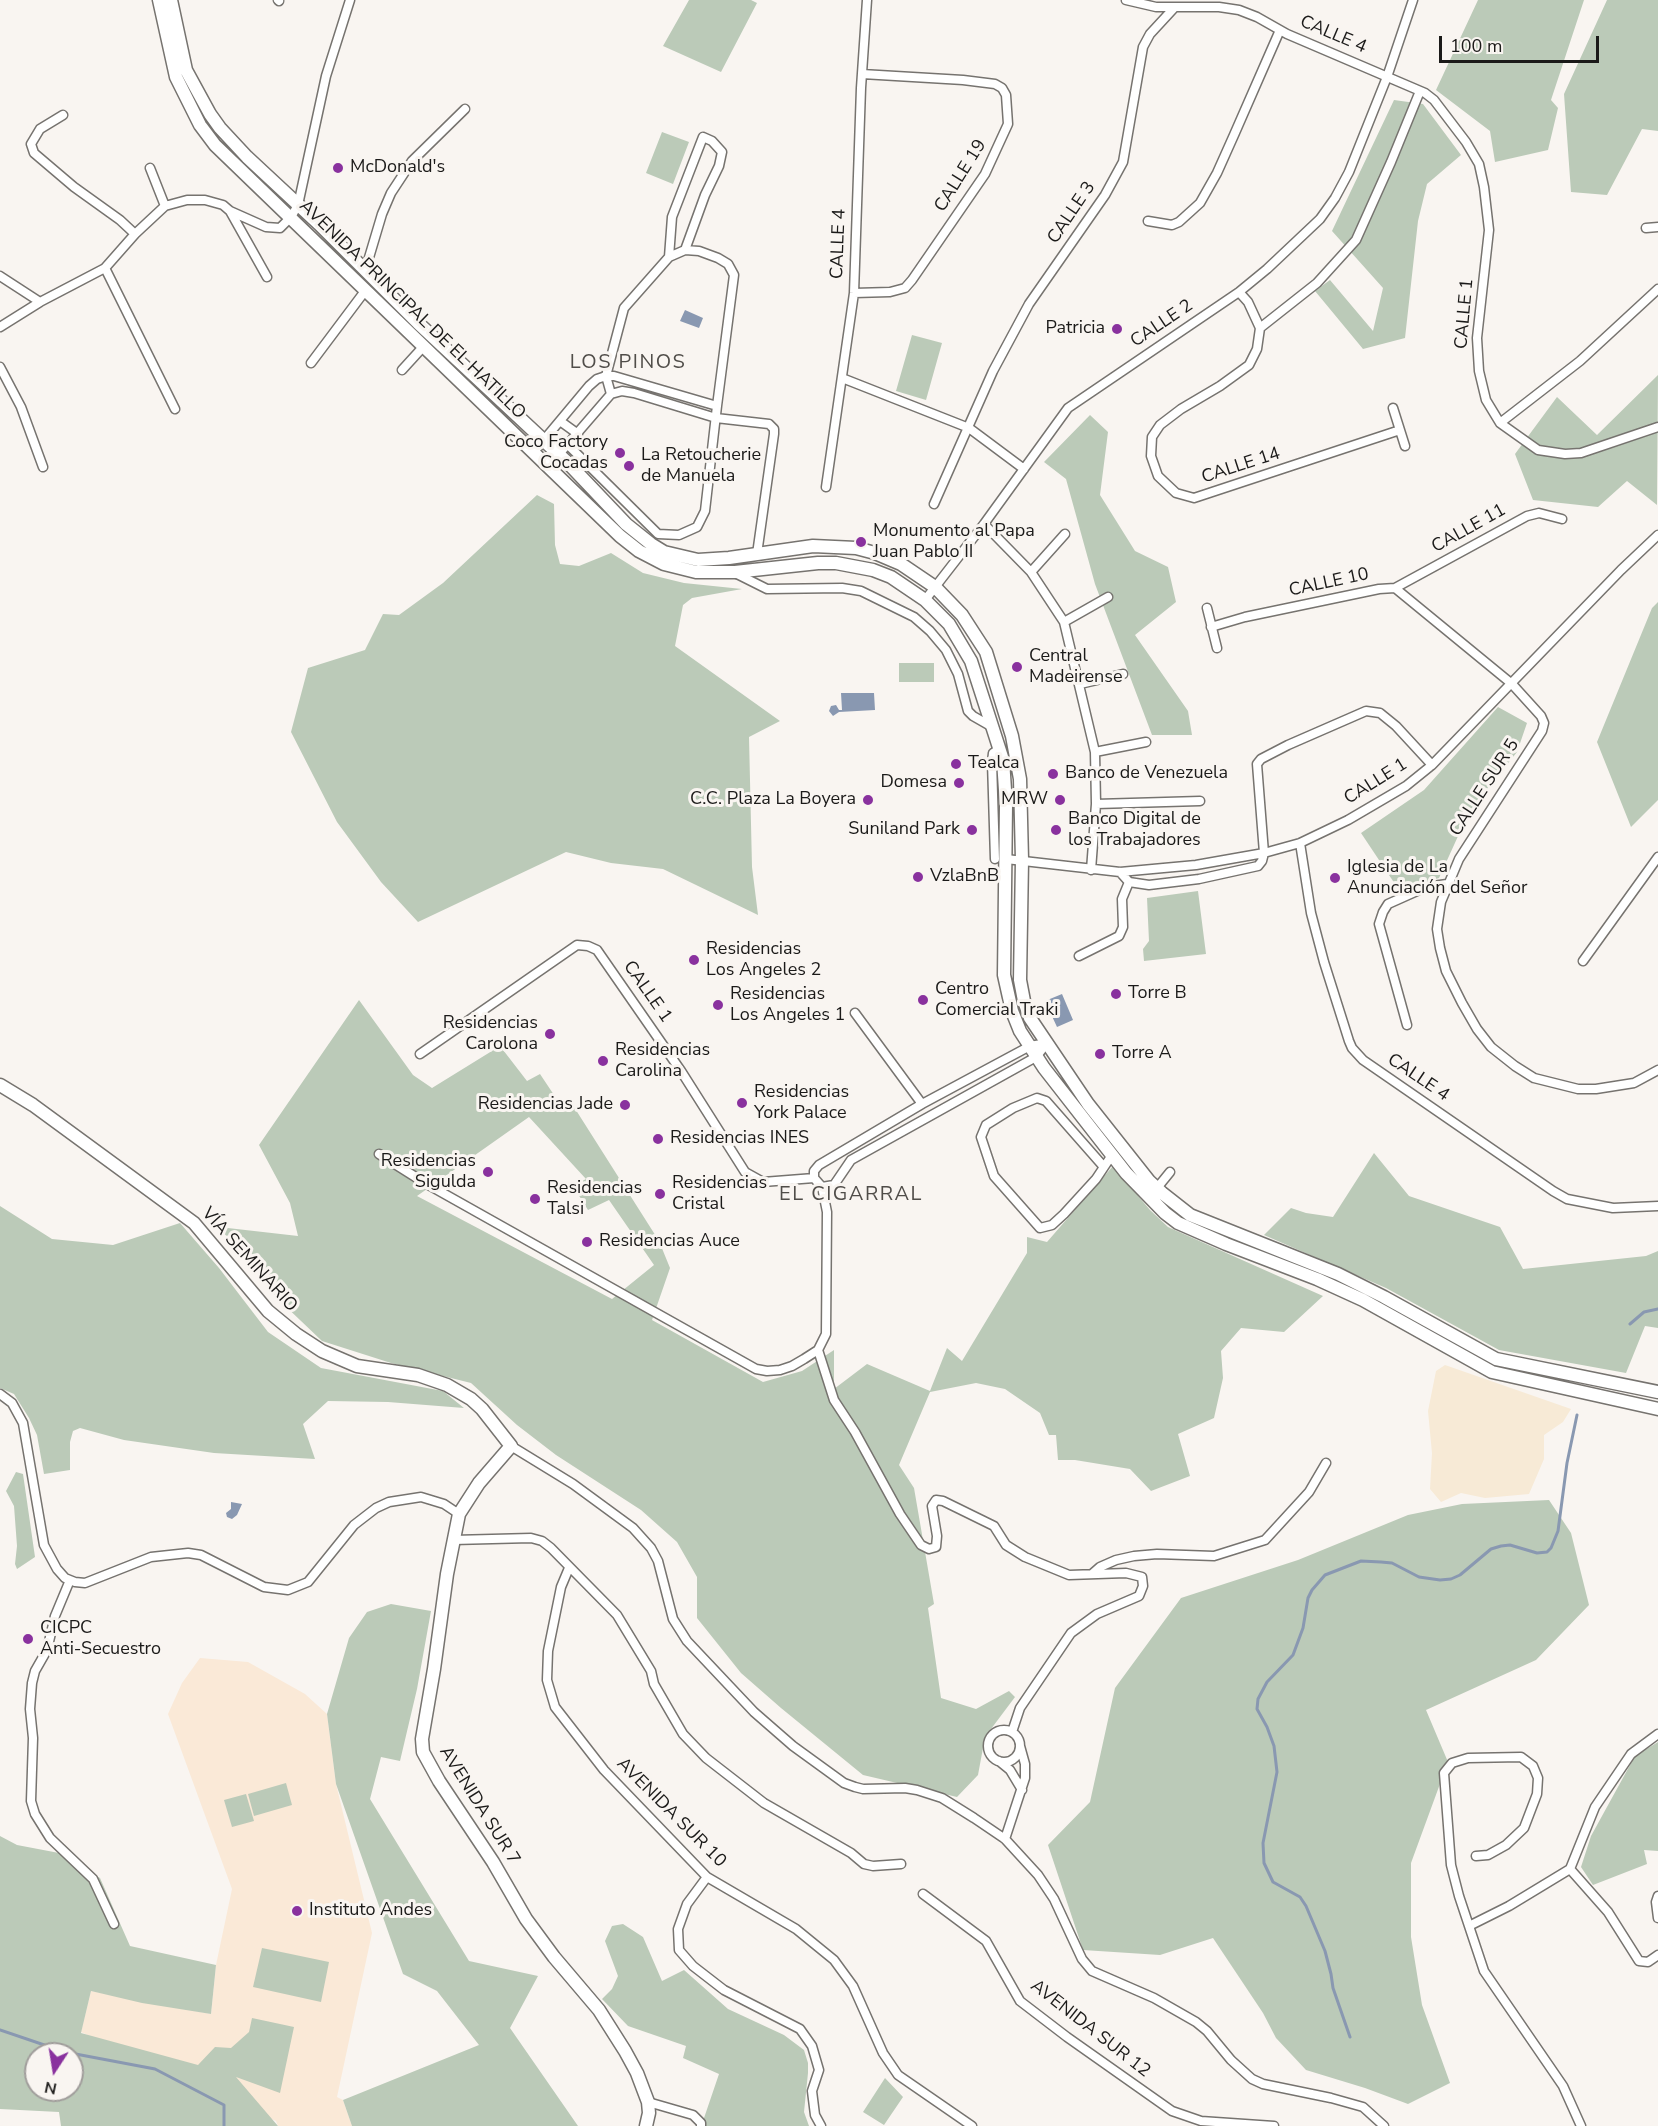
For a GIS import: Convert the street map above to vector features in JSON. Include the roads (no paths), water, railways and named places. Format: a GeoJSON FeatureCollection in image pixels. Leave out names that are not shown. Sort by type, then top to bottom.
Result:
{"type":"FeatureCollection","features":[{"type":"Feature","properties":{"kind":"main road","name":"AVENIDA PRINCIPAL DE EL HATILLO"},"geometry":{"type":"LineString","coordinates":[[159,0],[176,77],[200,125],[215,145],[599,517],[639,551],[676,568],[696,572],[735,572],[818,563],[836,563],[873,570],[891,577],[926,600],[949,624],[971,661],[981,697],[994,728],[1005,779],[1001,859],[1004,975],[1012,1011],[1033,1052],[1112,1155],[1164,1214],[1178,1223],[1226,1244],[1317,1279],[1363,1300],[1492,1372],[1658,1408]]}},
{"type":"Feature","properties":{"kind":"main road","name":"AVENIDA PRINCIPAL DE EL HATILLO"},"geometry":{"type":"LineString","coordinates":[[171,0],[186,70],[210,114],[247,157],[560,456],[626,524],[651,544],[664,552],[698,560],[813,546],[855,548],[889,558],[934,587],[962,615],[986,652],[1000,691],[1020,779],[1022,860],[1020,980],[1024,1001],[1030,1018],[1088,1104],[1157,1188],[1190,1215],[1338,1274],[1496,1359],[1658,1392]]}},
{"type":"Feature","properties":{"kind":"main road","name":"VÍA SEMINARIO"},"geometry":{"type":"LineString","coordinates":[[0,1085],[33,1105],[194,1223],[268,1311],[291,1331],[322,1351],[357,1366],[418,1375],[447,1385],[471,1399],[482,1409],[511,1446]]}},
{"type":"Feature","properties":{"kind":"main road","name":"AVENIDA SUR 7"},"geometry":{"type":"LineString","coordinates":[[511,1446],[479,1483],[459,1515],[453,1540],[422,1739],[423,1752],[439,1781],[493,1862],[526,1919],[549,1951],[599,2010],[638,2073],[648,2102],[649,2113],[646,2126]]}},
{"type":"Feature","properties":{"kind":"street"},"geometry":{"type":"LineString","coordinates":[[0,327],[40,302],[105,268],[135,234],[165,206],[187,200],[205,200],[223,205],[230,211],[270,229],[280,228],[298,206],[324,83],[350,0]]}},
{"type":"Feature","properties":{"kind":"street","name":"CALLE 4"},"geometry":{"type":"LineString","coordinates":[[826,487],[854,293],[867,0]]}},
{"type":"Feature","properties":{"kind":"street","name":"CALLE 4"},"geometry":{"type":"LineString","coordinates":[[1126,0],[1156,7],[1219,7],[1239,10],[1387,77]]}},
{"type":"Feature","properties":{"kind":"street"},"geometry":{"type":"LineString","coordinates":[[1219,7],[1226,0]]}},
{"type":"Feature","properties":{"kind":"street","name":"CALLE 2"},"geometry":{"type":"LineString","coordinates":[[926,600],[1068,408],[1239,292],[1320,219],[1349,172],[1387,77],[1413,0]]}},
{"type":"Feature","properties":{"kind":"street","name":"CALLE 3"},"geometry":{"type":"LineString","coordinates":[[934,504],[993,371],[1029,303],[1105,195],[1123,162],[1143,47],[1150,34],[1174,8]]}},
{"type":"Feature","properties":{"kind":"street"},"geometry":{"type":"LineString","coordinates":[[1148,221],[1172,225],[1179,222],[1200,203],[1234,135],[1280,30]]}},
{"type":"Feature","properties":{"kind":"street","name":"CALLE 19"},"geometry":{"type":"LineString","coordinates":[[854,293],[890,292],[905,288],[985,174],[1008,124],[1006,95],[1002,88],[995,84],[862,74]]}},
{"type":"Feature","properties":{"kind":"street","name":"CALLE 1"},"geometry":{"type":"LineString","coordinates":[[1387,77],[1420,91],[1434,100],[1466,142],[1479,164],[1489,230],[1477,338],[1479,371],[1486,399],[1500,423],[1538,450],[1565,454],[1581,453],[1658,427]]}},
{"type":"Feature","properties":{"kind":"street"},"geometry":{"type":"LineString","coordinates":[[1239,292],[1248,302],[1260,328],[1317,283],[1356,240],[1420,91]]}},
{"type":"Feature","properties":{"kind":"street"},"geometry":{"type":"LineString","coordinates":[[365,271],[382,214],[391,193],[412,161],[465,109]]}},
{"type":"Feature","properties":{"kind":"street"},"geometry":{"type":"LineString","coordinates":[[63,115],[40,129],[31,144],[34,153],[135,234]]}},
{"type":"Feature","properties":{"kind":"street"},"geometry":{"type":"LineString","coordinates":[[669,257],[672,217],[703,137],[712,141],[722,152],[719,166],[705,195],[685,250]]}},
{"type":"Feature","properties":{"kind":"street"},"geometry":{"type":"LineString","coordinates":[[150,168],[165,206]]}},
{"type":"Feature","properties":{"kind":"street"},"geometry":{"type":"LineString","coordinates":[[230,211],[267,277]]}},
{"type":"Feature","properties":{"kind":"street"},"geometry":{"type":"LineString","coordinates":[[1646,228],[1658,227]]}},
{"type":"Feature","properties":{"kind":"street"},"geometry":{"type":"LineString","coordinates":[[569,446],[658,534],[679,535],[697,527],[705,511],[734,275],[728,264],[699,251],[685,250],[669,257],[624,308],[606,376],[611,394]]}},
{"type":"Feature","properties":{"kind":"street"},"geometry":{"type":"LineString","coordinates":[[105,268],[175,409]]}},
{"type":"Feature","properties":{"kind":"street"},"geometry":{"type":"LineString","coordinates":[[0,276],[40,302]]}},
{"type":"Feature","properties":{"kind":"street"},"geometry":{"type":"LineString","coordinates":[[1500,423],[1580,361],[1658,289]]}},
{"type":"Feature","properties":{"kind":"street"},"geometry":{"type":"LineString","coordinates":[[310,363],[365,291]]}},
{"type":"Feature","properties":{"kind":"street","name":"CALLE 14"},"geometry":{"type":"LineString","coordinates":[[1260,328],[1257,349],[1249,365],[1220,386],[1181,409],[1160,425],[1152,437],[1151,456],[1158,476],[1176,493],[1194,498],[1400,430]]}},
{"type":"Feature","properties":{"kind":"street"},"geometry":{"type":"LineString","coordinates":[[402,370],[423,347]]}},
{"type":"Feature","properties":{"kind":"street"},"geometry":{"type":"LineString","coordinates":[[0,367],[21,408],[43,467]]}},
{"type":"Feature","properties":{"kind":"street"},"geometry":{"type":"LineString","coordinates":[[533,453],[589,386],[597,379],[606,376],[614,376],[717,406]]}},
{"type":"Feature","properties":{"kind":"street"},"geometry":{"type":"LineString","coordinates":[[842,378],[969,428],[1024,469]]}},
{"type":"Feature","properties":{"kind":"street"},"geometry":{"type":"LineString","coordinates":[[549,467],[611,394],[622,391],[716,418],[769,424],[774,429],[773,444],[757,554]]}},
{"type":"Feature","properties":{"kind":"street"},"geometry":{"type":"LineString","coordinates":[[1393,408],[1405,446]]}},
{"type":"Feature","properties":{"kind":"street"},"geometry":{"type":"LineString","coordinates":[[560,421],[578,434]]}},
{"type":"Feature","properties":{"kind":"street","name":"CALLE 11"},"geometry":{"type":"LineString","coordinates":[[1395,588],[1527,516],[1539,513],[1562,519]]}},
{"type":"Feature","properties":{"kind":"street"},"geometry":{"type":"LineString","coordinates":[[984,524],[1031,572],[1064,622],[1095,752],[1096,804],[1091,870]]}},
{"type":"Feature","properties":{"kind":"street"},"geometry":{"type":"LineString","coordinates":[[1031,572],[1065,534]]}},
{"type":"Feature","properties":{"kind":"street","name":"CALLE 1"},"geometry":{"type":"LineString","coordinates":[[1001,859],[1119,872],[1196,865],[1264,853],[1300,843],[1406,786],[1432,765],[1621,570],[1658,535]]}},
{"type":"Feature","properties":{"kind":"street"},"geometry":{"type":"LineString","coordinates":[[735,572],[767,589],[842,588],[861,591],[914,617],[946,650],[958,674],[968,711],[994,728]]}},
{"type":"Feature","properties":{"kind":"street","name":"CALLE 10"},"geometry":{"type":"LineString","coordinates":[[1211,627],[1245,617],[1379,589],[1395,588],[1512,684]]}},
{"type":"Feature","properties":{"kind":"street"},"geometry":{"type":"LineString","coordinates":[[1064,622],[1108,597]]}},
{"type":"Feature","properties":{"kind":"street"},"geometry":{"type":"LineString","coordinates":[[1207,608],[1217,648]]}},
{"type":"Feature","properties":{"kind":"street"},"geometry":{"type":"LineString","coordinates":[[1080,684],[1123,674]]}},
{"type":"Feature","properties":{"kind":"street","name":"CALLE SUR 5"},"geometry":{"type":"LineString","coordinates":[[1512,684],[1541,716],[1544,723],[1542,731],[1474,833],[1447,884],[1441,902],[1437,929],[1446,971],[1477,1029],[1491,1047],[1534,1078],[1578,1089],[1614,1087],[1634,1083],[1658,1070]]}},
{"type":"Feature","properties":{"kind":"street"},"geometry":{"type":"LineString","coordinates":[[1119,872],[1129,882],[1149,885],[1174,883],[1252,869],[1262,861],[1264,853],[1257,764],[1261,759],[1288,745],[1366,711],[1380,713],[1396,726],[1432,765]]}},
{"type":"Feature","properties":{"kind":"street"},"geometry":{"type":"LineString","coordinates":[[1095,752],[1146,742]]}},
{"type":"Feature","properties":{"kind":"street"},"geometry":{"type":"LineString","coordinates":[[1096,804],[1200,801]]}},
{"type":"Feature","properties":{"kind":"street","name":"CALLE 4"},"geometry":{"type":"LineString","coordinates":[[1300,843],[1317,945],[1349,1041],[1362,1060],[1568,1199],[1612,1208],[1658,1206]]}},
{"type":"Feature","properties":{"kind":"street"},"geometry":{"type":"LineString","coordinates":[[1583,961],[1658,857]]}},
{"type":"Feature","properties":{"kind":"street"},"geometry":{"type":"LineString","coordinates":[[1079,956],[1119,936],[1123,927],[1122,899],[1129,882]]}},
{"type":"Feature","properties":{"kind":"street"},"geometry":{"type":"LineString","coordinates":[[1407,1024],[1379,924],[1388,904],[1426,887],[1447,884]]}},
{"type":"Feature","properties":{"kind":"street","name":"CALLE 1"},"geometry":{"type":"LineString","coordinates":[[420,1054],[576,945],[588,945],[597,950],[610,968],[681,1071],[745,1172],[763,1182],[814,1178]]}},
{"type":"Feature","properties":{"kind":"street"},"geometry":{"type":"LineString","coordinates":[[855,1013],[922,1104]]}},
{"type":"Feature","properties":{"kind":"street"},"geometry":{"type":"LineString","coordinates":[[822,1187],[834,1185],[851,1160],[1047,1043]]}},
{"type":"Feature","properties":{"kind":"street"},"geometry":{"type":"LineString","coordinates":[[379,1154],[425,1183],[756,1369],[780,1370],[792,1366],[818,1350],[828,1326],[827,1212],[822,1187],[814,1178],[814,1171],[819,1165],[922,1104],[1033,1052]]}},
{"type":"Feature","properties":{"kind":"street"},"geometry":{"type":"LineString","coordinates":[[1104,1167],[1046,1101],[1037,1098],[1013,1108],[986,1125],[981,1137],[994,1176],[1040,1228],[1052,1225],[1064,1214],[1096,1179],[1104,1167],[1112,1155]]}},
{"type":"Feature","properties":{"kind":"street"},"geometry":{"type":"LineString","coordinates":[[845,1151],[851,1160]]}},
{"type":"Feature","properties":{"kind":"street"},"geometry":{"type":"LineString","coordinates":[[1157,1188],[1170,1172]]}},
{"type":"Feature","properties":{"kind":"street"},"geometry":{"type":"LineString","coordinates":[[818,1350],[834,1400],[855,1432],[900,1514],[921,1545],[929,1549],[936,1547],[937,1536],[932,1506],[936,1500],[943,1501],[994,1526],[1006,1545],[1024,1557],[1069,1575],[1134,1574],[1142,1577],[1143,1586],[1138,1596],[1097,1614],[1071,1633],[1020,1708],[1012,1732]]}},
{"type":"Feature","properties":{"kind":"street"},"geometry":{"type":"LineString","coordinates":[[0,1394],[12,1403],[23,1423],[44,1545],[57,1569],[70,1580],[85,1583],[151,1557],[188,1553],[201,1555],[264,1587],[288,1590],[308,1582],[354,1525],[376,1508],[389,1502],[421,1497],[444,1504],[459,1515]]}},
{"type":"Feature","properties":{"kind":"street"},"geometry":{"type":"LineString","coordinates":[[511,1446],[573,1484],[633,1528],[651,1548],[658,1561],[674,1619],[687,1641],[760,1718],[793,1746],[844,1783],[863,1789],[905,1788],[932,1794],[974,1818],[1005,1839],[1038,1875],[1053,1899],[1082,1959],[1092,1971],[1154,1998],[1196,2022],[1252,2079],[1263,2084],[1331,2097],[1363,2107],[1384,2126]]}},
{"type":"Feature","properties":{"kind":"street"},"geometry":{"type":"LineString","coordinates":[[1092,1574],[1100,1567],[1116,1560],[1134,1556],[1156,1554],[1214,1556],[1265,1540],[1309,1492],[1326,1463]]}},
{"type":"Feature","properties":{"kind":"street"},"geometry":{"type":"LineString","coordinates":[[453,1540],[531,1538],[542,1541],[587,1582],[617,1615],[651,1671],[654,1684],[683,1734],[706,1758],[764,1803],[851,1853],[864,1864],[873,1866],[901,1864]]}},
{"type":"Feature","properties":{"kind":"street","name":"AVENIDA SUR 10"},"geometry":{"type":"LineString","coordinates":[[569,1568],[561,1587],[548,1651],[548,1680],[555,1707],[604,1770],[707,1877],[796,1929],[834,1960],[853,1986],[883,2053],[898,2075],[972,2126]]}},
{"type":"Feature","properties":{"kind":"street"},"geometry":{"type":"LineString","coordinates":[[70,1580],[55,1616],[47,1650],[35,1671],[32,1683],[31,1801],[34,1814],[51,1838],[93,1879],[114,1924]]}},
{"type":"Feature","properties":{"kind":"street"},"geometry":{"type":"LineString","coordinates":[[1005,1839],[1022,1790],[1025,1764],[1019,1740],[1012,1732],[1002,1731],[990,1740],[989,1750],[994,1758],[1016,1778],[1022,1790]]}},
{"type":"Feature","properties":{"kind":"street"},"geometry":{"type":"LineString","coordinates":[[1469,1926],[1509,1906],[1570,1869],[1595,1807],[1631,1754],[1658,1734]]}},
{"type":"Feature","properties":{"kind":"street"},"geometry":{"type":"LineString","coordinates":[[999,1761],[1014,1759],[1020,1750],[1020,1745]]}},
{"type":"Feature","properties":{"kind":"street"},"geometry":{"type":"LineString","coordinates":[[1476,1856],[1488,1855],[1506,1845],[1524,1828],[1537,1794],[1538,1778],[1533,1766],[1521,1757],[1468,1758],[1452,1763],[1444,1773],[1451,1865],[1484,1971],[1563,2086],[1581,2126]]}},
{"type":"Feature","properties":{"kind":"street"},"geometry":{"type":"LineString","coordinates":[[1570,1869],[1608,1912],[1639,1961],[1648,1962],[1658,1955]]}},
{"type":"Feature","properties":{"kind":"street"},"geometry":{"type":"LineString","coordinates":[[707,1877],[687,1904],[678,1929],[679,1950],[693,1966],[724,1990],[800,2029],[812,2046],[819,2070],[813,2091],[815,2115],[821,2126]]}},
{"type":"Feature","properties":{"kind":"street","name":"AVENIDA SUR 12"},"geometry":{"type":"LineString","coordinates":[[923,1894],[986,1941],[1020,2001],[1172,2111],[1201,2121],[1274,2126]]}},
{"type":"Feature","properties":{"kind":"street"},"geometry":{"type":"LineString","coordinates":[[1658,1896],[1656,1902],[1658,1918]]}},
{"type":"Feature","properties":{"kind":"street"},"geometry":{"type":"LineString","coordinates":[[648,2102],[693,2115],[701,2126]]}},
{"type":"Feature","properties":{"kind":"water"},"geometry":{"type":"Polygon","coordinates":[[[685,310],[703,318],[699,328],[680,321],[685,310]]]}},
{"type":"Feature","properties":{"kind":"water"},"geometry":{"type":"Polygon","coordinates":[[[841,693],[874,693],[875,710],[839,712],[833,716],[829,711],[831,706],[836,705],[839,710],[842,710],[841,693]]]}},
{"type":"Feature","properties":{"kind":"water"},"geometry":{"type":"Polygon","coordinates":[[[1062,994],[1073,1020],[1057,1027],[1045,1001],[1062,994]]]}},
{"type":"Feature","properties":{"kind":"water"},"geometry":{"type":"Polygon","coordinates":[[[231,1502],[242,1504],[237,1515],[232,1519],[227,1517],[226,1513],[231,1509],[231,1502]]]}},
{"type":"Feature","properties":{"kind":"waterway"},"geometry":{"type":"LineString","coordinates":[[1630,1324],[1644,1312],[1658,1309]]}},
{"type":"Feature","properties":{"kind":"waterway"},"geometry":{"type":"LineString","coordinates":[[1350,2037],[1333,1988],[1325,1951],[1306,1906],[1300,1897],[1273,1882],[1264,1863],[1263,1843],[1277,1772],[1274,1746],[1257,1709],[1258,1699],[1267,1682],[1293,1655],[1303,1628],[1308,1598],[1325,1575],[1361,1561],[1392,1563],[1419,1577],[1451,1579],[1460,1575],[1491,1549],[1501,1546],[1510,1545],[1537,1553],[1547,1552],[1558,1531],[1567,1463],[1577,1415]]}},
{"type":"Feature","properties":{"kind":"waterway"},"geometry":{"type":"LineString","coordinates":[[0,2030],[65,2052],[155,2069],[224,2105],[224,2126]]}},
{"type":"Feature","properties":{"kind":"place","name":"McDonald's"},"geometry":{"type":"Point","coordinates":[338,168]}},
{"type":"Feature","properties":{"kind":"place","name":"Patricia"},"geometry":{"type":"Point","coordinates":[1117,329]}},
{"type":"Feature","properties":{"kind":"place","name":"Coco Factory Cocadas"},"geometry":{"type":"Point","coordinates":[620,453]}},
{"type":"Feature","properties":{"kind":"place","name":"La Retoucherie de Manuela"},"geometry":{"type":"Point","coordinates":[629,466]}},
{"type":"Feature","properties":{"kind":"place","name":"Monumento al Papa Juan Pablo II"},"geometry":{"type":"Point","coordinates":[861,542]}},
{"type":"Feature","properties":{"kind":"place","name":"Central Madeirense"},"geometry":{"type":"Point","coordinates":[1017,667]}},
{"type":"Feature","properties":{"kind":"place","name":"Tealca"},"geometry":{"type":"Point","coordinates":[956,764]}},
{"type":"Feature","properties":{"kind":"place","name":"Banco de Venezuela"},"geometry":{"type":"Point","coordinates":[1053,774]}},
{"type":"Feature","properties":{"kind":"place","name":"Domesa"},"geometry":{"type":"Point","coordinates":[959,783]}},
{"type":"Feature","properties":{"kind":"place","name":"C.C. Plaza La Boyera"},"geometry":{"type":"Point","coordinates":[868,800]}},
{"type":"Feature","properties":{"kind":"place","name":"MRW"},"geometry":{"type":"Point","coordinates":[1060,800]}},
{"type":"Feature","properties":{"kind":"place","name":"Suniland Park"},"geometry":{"type":"Point","coordinates":[972,830]}},
{"type":"Feature","properties":{"kind":"place","name":"Banco Digital de los Trabajadores"},"geometry":{"type":"Point","coordinates":[1056,830]}},
{"type":"Feature","properties":{"kind":"place","name":"VzlaBnB"},"geometry":{"type":"Point","coordinates":[918,877]}},
{"type":"Feature","properties":{"kind":"place","name":"Iglesia de La Anunciación del Señor"},"geometry":{"type":"Point","coordinates":[1335,878]}},
{"type":"Feature","properties":{"kind":"place","name":"Residencias Los Angeles 2"},"geometry":{"type":"Point","coordinates":[694,960]}},
{"type":"Feature","properties":{"kind":"place","name":"Torre B"},"geometry":{"type":"Point","coordinates":[1116,994]}},
{"type":"Feature","properties":{"kind":"place","name":"Centro Comercial Traki"},"geometry":{"type":"Point","coordinates":[923,1000]}},
{"type":"Feature","properties":{"kind":"place","name":"Residencias Los Angeles 1"},"geometry":{"type":"Point","coordinates":[718,1005]}},
{"type":"Feature","properties":{"kind":"place","name":"Residencias Carolona"},"geometry":{"type":"Point","coordinates":[550,1034]}},
{"type":"Feature","properties":{"kind":"place","name":"Torre A"},"geometry":{"type":"Point","coordinates":[1100,1054]}},
{"type":"Feature","properties":{"kind":"place","name":"Residencias Carolina"},"geometry":{"type":"Point","coordinates":[603,1061]}},
{"type":"Feature","properties":{"kind":"place","name":"Residencias York Palace"},"geometry":{"type":"Point","coordinates":[742,1103]}},
{"type":"Feature","properties":{"kind":"place","name":"Residencias Jade"},"geometry":{"type":"Point","coordinates":[625,1105]}},
{"type":"Feature","properties":{"kind":"place","name":"Residencias INES"},"geometry":{"type":"Point","coordinates":[658,1139]}},
{"type":"Feature","properties":{"kind":"place","name":"Residencias Sigulda"},"geometry":{"type":"Point","coordinates":[488,1172]}},
{"type":"Feature","properties":{"kind":"place","name":"Residencias Cristal"},"geometry":{"type":"Point","coordinates":[660,1194]}},
{"type":"Feature","properties":{"kind":"place","name":"Residencias Talsi"},"geometry":{"type":"Point","coordinates":[535,1199]}},
{"type":"Feature","properties":{"kind":"place","name":"Residencias Auce"},"geometry":{"type":"Point","coordinates":[587,1242]}},
{"type":"Feature","properties":{"kind":"place","name":"CICPC Anti-Secuestro"},"geometry":{"type":"Point","coordinates":[28,1639]}},
{"type":"Feature","properties":{"kind":"place","name":"Instituto Andes"},"geometry":{"type":"Point","coordinates":[297,1911]}},
{"type":"Feature","properties":{"kind":"district","name":"LOS PINOS"},"geometry":{"type":"Point","coordinates":[628,363]}},
{"type":"Feature","properties":{"kind":"district","name":"EL CIGARRAL"},"geometry":{"type":"Point","coordinates":[851,1195]}}]}
